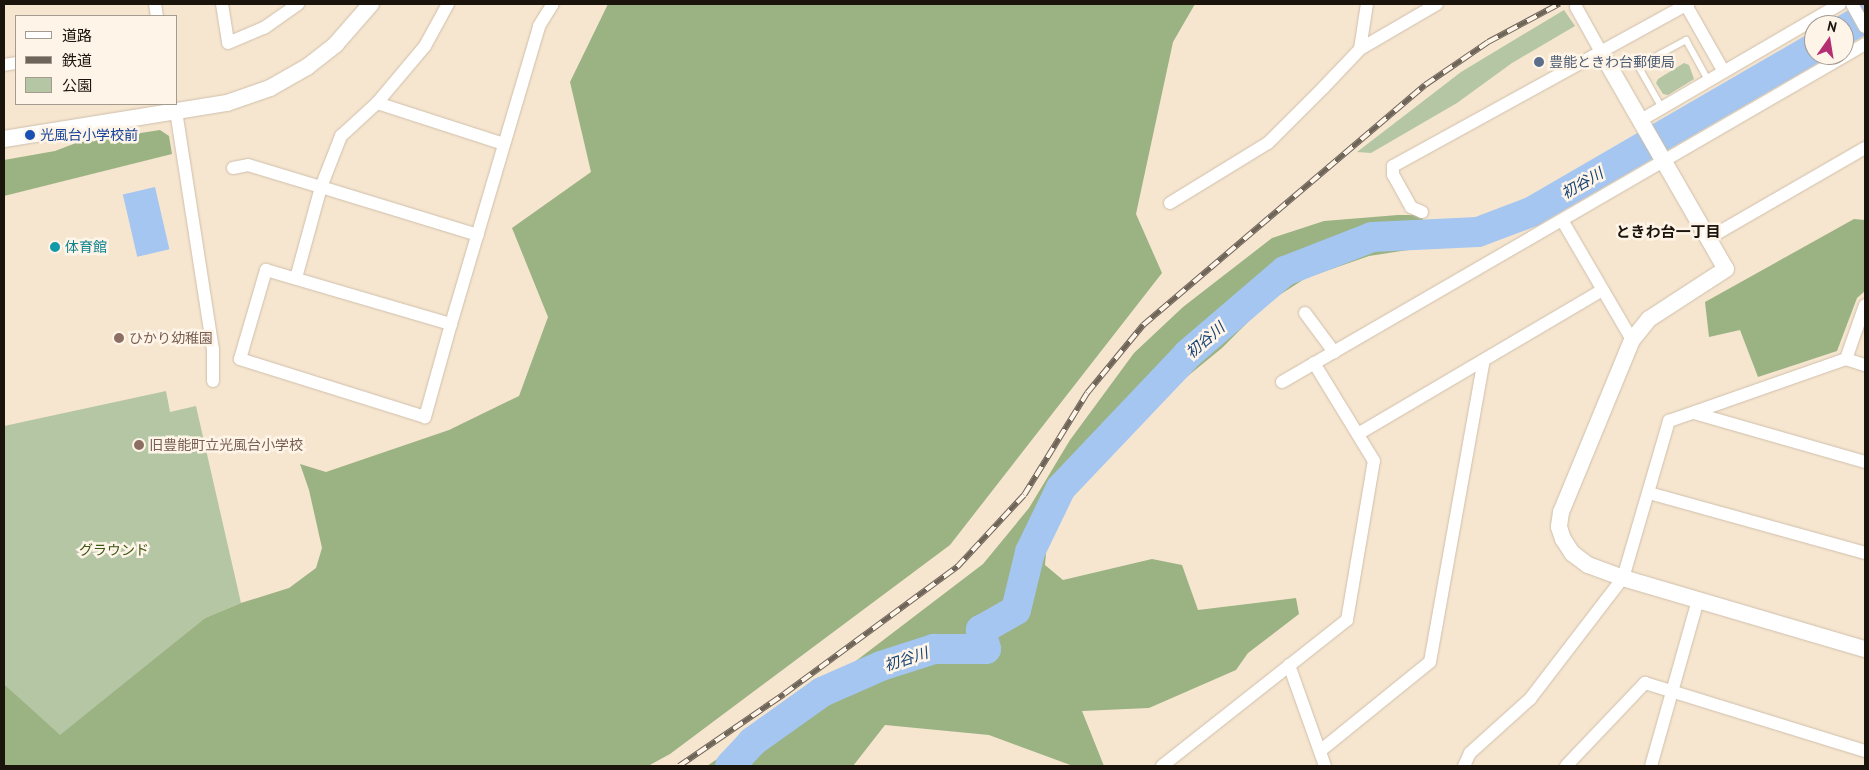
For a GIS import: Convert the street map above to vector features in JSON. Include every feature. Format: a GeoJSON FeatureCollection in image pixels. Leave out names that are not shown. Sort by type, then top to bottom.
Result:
{"type":"FeatureCollection","features":[{"type":"Feature","properties":{"kind":"street"},"geometry":{"type":"LineString","coordinates":[[222,4],[228,43],[264,28],[298,4]]}},
{"type":"Feature","properties":{"kind":"street"},"geometry":{"type":"LineString","coordinates":[[4,139],[227,103],[270,88],[307,67],[336,44],[371,4]]}},
{"type":"Feature","properties":{"kind":"street"},"geometry":{"type":"LineString","coordinates":[[296,278],[321,187],[341,136],[377,104],[425,46],[448,4]]}},
{"type":"Feature","properties":{"kind":"street"},"geometry":{"type":"LineString","coordinates":[[451,324],[266,270],[240,359],[425,417],[539,26],[553,4]]}},
{"type":"Feature","properties":{"kind":"street"},"geometry":{"type":"LineString","coordinates":[[1360,49],[1367,4]]}},
{"type":"Feature","properties":{"kind":"street"},"geometry":{"type":"LineString","coordinates":[[1170,203],[1268,143],[1360,49],[1436,4]]}},
{"type":"Feature","properties":{"kind":"street"},"geometry":{"type":"LineString","coordinates":[[1422,212],[1410,207],[1393,176],[1393,166],[1687,4],[1723,70]]}},
{"type":"Feature","properties":{"kind":"street"},"geometry":{"type":"LineString","coordinates":[[1641,120],[1723,70],[1840,4]]}},
{"type":"Feature","properties":{"kind":"street"},"geometry":{"type":"LineString","coordinates":[[1852,4],[1865,27]]}},
{"type":"Feature","properties":{"kind":"street"},"geometry":{"type":"LineString","coordinates":[[1576,7],[1726,269],[1649,319],[1632,340],[1561,512],[1559,527],[1572,553],[1588,565],[1623,578],[1865,649]]}},
{"type":"Feature","properties":{"kind":"street"},"geometry":{"type":"LineString","coordinates":[[1282,382],[1865,44]]}},
{"type":"Feature","properties":{"kind":"street"},"geometry":{"type":"LineString","coordinates":[[377,104],[504,144]]}},
{"type":"Feature","properties":{"kind":"street"},"geometry":{"type":"LineString","coordinates":[[176,111],[213,348],[213,381]]}},
{"type":"Feature","properties":{"kind":"street"},"geometry":{"type":"LineString","coordinates":[[1709,238],[1865,148]]}},
{"type":"Feature","properties":{"kind":"street"},"geometry":{"type":"LineString","coordinates":[[233,168],[248,165],[478,235]]}},
{"type":"Feature","properties":{"kind":"street"},"geometry":{"type":"LineString","coordinates":[[1562,220],[1632,340]]}},
{"type":"Feature","properties":{"kind":"street"},"geometry":{"type":"LineString","coordinates":[[1358,434],[1483,363],[1602,290]]}},
{"type":"Feature","properties":{"kind":"street"},"geometry":{"type":"LineString","coordinates":[[1846,359],[1865,305]]}},
{"type":"Feature","properties":{"kind":"street"},"geometry":{"type":"LineString","coordinates":[[1305,313],[1334,352]]}},
{"type":"Feature","properties":{"kind":"street"},"geometry":{"type":"LineString","coordinates":[[1464,766],[1470,753],[1530,699],[1623,578],[1669,422],[1846,359],[1865,366]]}},
{"type":"Feature","properties":{"kind":"street"},"geometry":{"type":"LineString","coordinates":[[1162,766],[1347,620],[1374,461],[1314,363]]}},
{"type":"Feature","properties":{"kind":"street"},"geometry":{"type":"LineString","coordinates":[[1320,751],[1430,662],[1483,363]]}},
{"type":"Feature","properties":{"kind":"street"},"geometry":{"type":"LineString","coordinates":[[1694,413],[1865,462]]}},
{"type":"Feature","properties":{"kind":"street"},"geometry":{"type":"LineString","coordinates":[[1649,493],[1865,553]]}},
{"type":"Feature","properties":{"kind":"street"},"geometry":{"type":"LineString","coordinates":[[1651,766],[1698,600]]}},
{"type":"Feature","properties":{"kind":"street"},"geometry":{"type":"LineString","coordinates":[[1289,664],[1325,766]]}},
{"type":"Feature","properties":{"kind":"street"},"geometry":{"type":"LineString","coordinates":[[1566,766],[1645,683],[1865,751]]}},
{"type":"Feature","properties":{"kind":"lane"},"geometry":{"type":"LineString","coordinates":[[1662,108],[1638,66],[1686,40],[1708,80]]}},
{"type":"Feature","properties":{"kind":"green space"},"geometry":{"type":"Polygon","coordinates":[[[608,4],[1195,4],[1173,42],[1136,214],[1162,273],[950,545],[670,754],[648,766],[4,766],[4,684],[60,735],[205,618],[241,603],[289,588],[316,568],[322,548],[309,490],[300,464],[326,472],[449,430],[519,396],[548,317],[512,228],[591,172],[570,82],[608,4]]]}},
{"type":"Feature","properties":{"kind":"green space"},"geometry":{"type":"Polygon","coordinates":[[[1564,10],[1575,26],[1512,63],[1457,103],[1371,153],[1357,152],[1461,72],[1564,10]]]}},
{"type":"Feature","properties":{"kind":"green space"},"geometry":{"type":"Polygon","coordinates":[[[1684,63],[1689,65],[1694,79],[1668,95],[1663,94],[1656,83],[1658,79],[1684,63]]]}},
{"type":"Feature","properties":{"kind":"green space"},"geometry":{"type":"Polygon","coordinates":[[[160,130],[169,136],[172,154],[4,196],[4,160],[55,151],[76,143],[160,130]]]}},
{"type":"Feature","properties":{"kind":"green space"},"geometry":{"type":"Polygon","coordinates":[[[1421,215],[1434,246],[1369,256],[1306,278],[1267,303],[1222,348],[1117,434],[1070,488],[1048,529],[1045,565],[1063,580],[1152,559],[1182,565],[1198,610],[1296,598],[1299,614],[1248,653],[1236,670],[1149,708],[1082,711],[1104,766],[1073,766],[989,735],[885,725],[853,766],[707,766],[823,686],[983,564],[1029,508],[1070,440],[1134,353],[1183,307],[1272,238],[1324,221],[1421,215]]]}},
{"type":"Feature","properties":{"kind":"green space"},"geometry":{"type":"Polygon","coordinates":[[[1854,219],[1865,220],[1865,291],[1857,298],[1837,351],[1758,377],[1740,330],[1709,337],[1705,302],[1854,219]]]}},
{"type":"Feature","properties":{"kind":"green space","name":"グラウンド"},"geometry":{"type":"Polygon","coordinates":[[[166,391],[170,412],[196,406],[241,603],[205,618],[60,736],[4,684],[4,426],[166,391]]]}},
{"type":"Feature","properties":{"kind":"water"},"geometry":{"type":"Polygon","coordinates":[[[155,187],[169,249],[137,257],[123,194],[155,187]]]}},
{"type":"Feature","properties":{"kind":"waterway","name":"初谷川"},"geometry":{"type":"LineString","coordinates":[[1854,24],[1865,18]]}},
{"type":"Feature","properties":{"kind":"waterway","name":"初谷川"},"geometry":{"type":"LineString","coordinates":[[730,766],[752,742],[822,692],[881,666],[934,649],[986,649],[981,630],[1016,610],[1030,552],[1061,488],[1188,354],[1285,271],[1372,237],[1478,232],[1531,212],[1804,54]]}},
{"type":"Feature","properties":{"kind":"railway"},"geometry":{"type":"LineString","coordinates":[[679,766],[784,694],[957,567],[1024,495],[1087,393],[1143,325],[1425,85],[1488,42],[1559,4]]}},
{"type":"Feature","properties":{"kind":"place","name":"豊能ときわ台郵便局"},"geometry":{"type":"Point","coordinates":[1539,62]}},
{"type":"Feature","properties":{"kind":"place","name":"光風台小学校前"},"geometry":{"type":"Point","coordinates":[30,135]}},
{"type":"Feature","properties":{"kind":"place","name":"体育館"},"geometry":{"type":"Point","coordinates":[55,247]}},
{"type":"Feature","properties":{"kind":"place","name":"ひかり幼稚園"},"geometry":{"type":"Point","coordinates":[119,338]}},
{"type":"Feature","properties":{"kind":"place","name":"旧豊能町立光風台小学校"},"geometry":{"type":"Point","coordinates":[139,445]}},
{"type":"Feature","properties":{"kind":"district","name":"ときわ台一丁目"},"geometry":{"type":"Point","coordinates":[1668,232]}}]}
